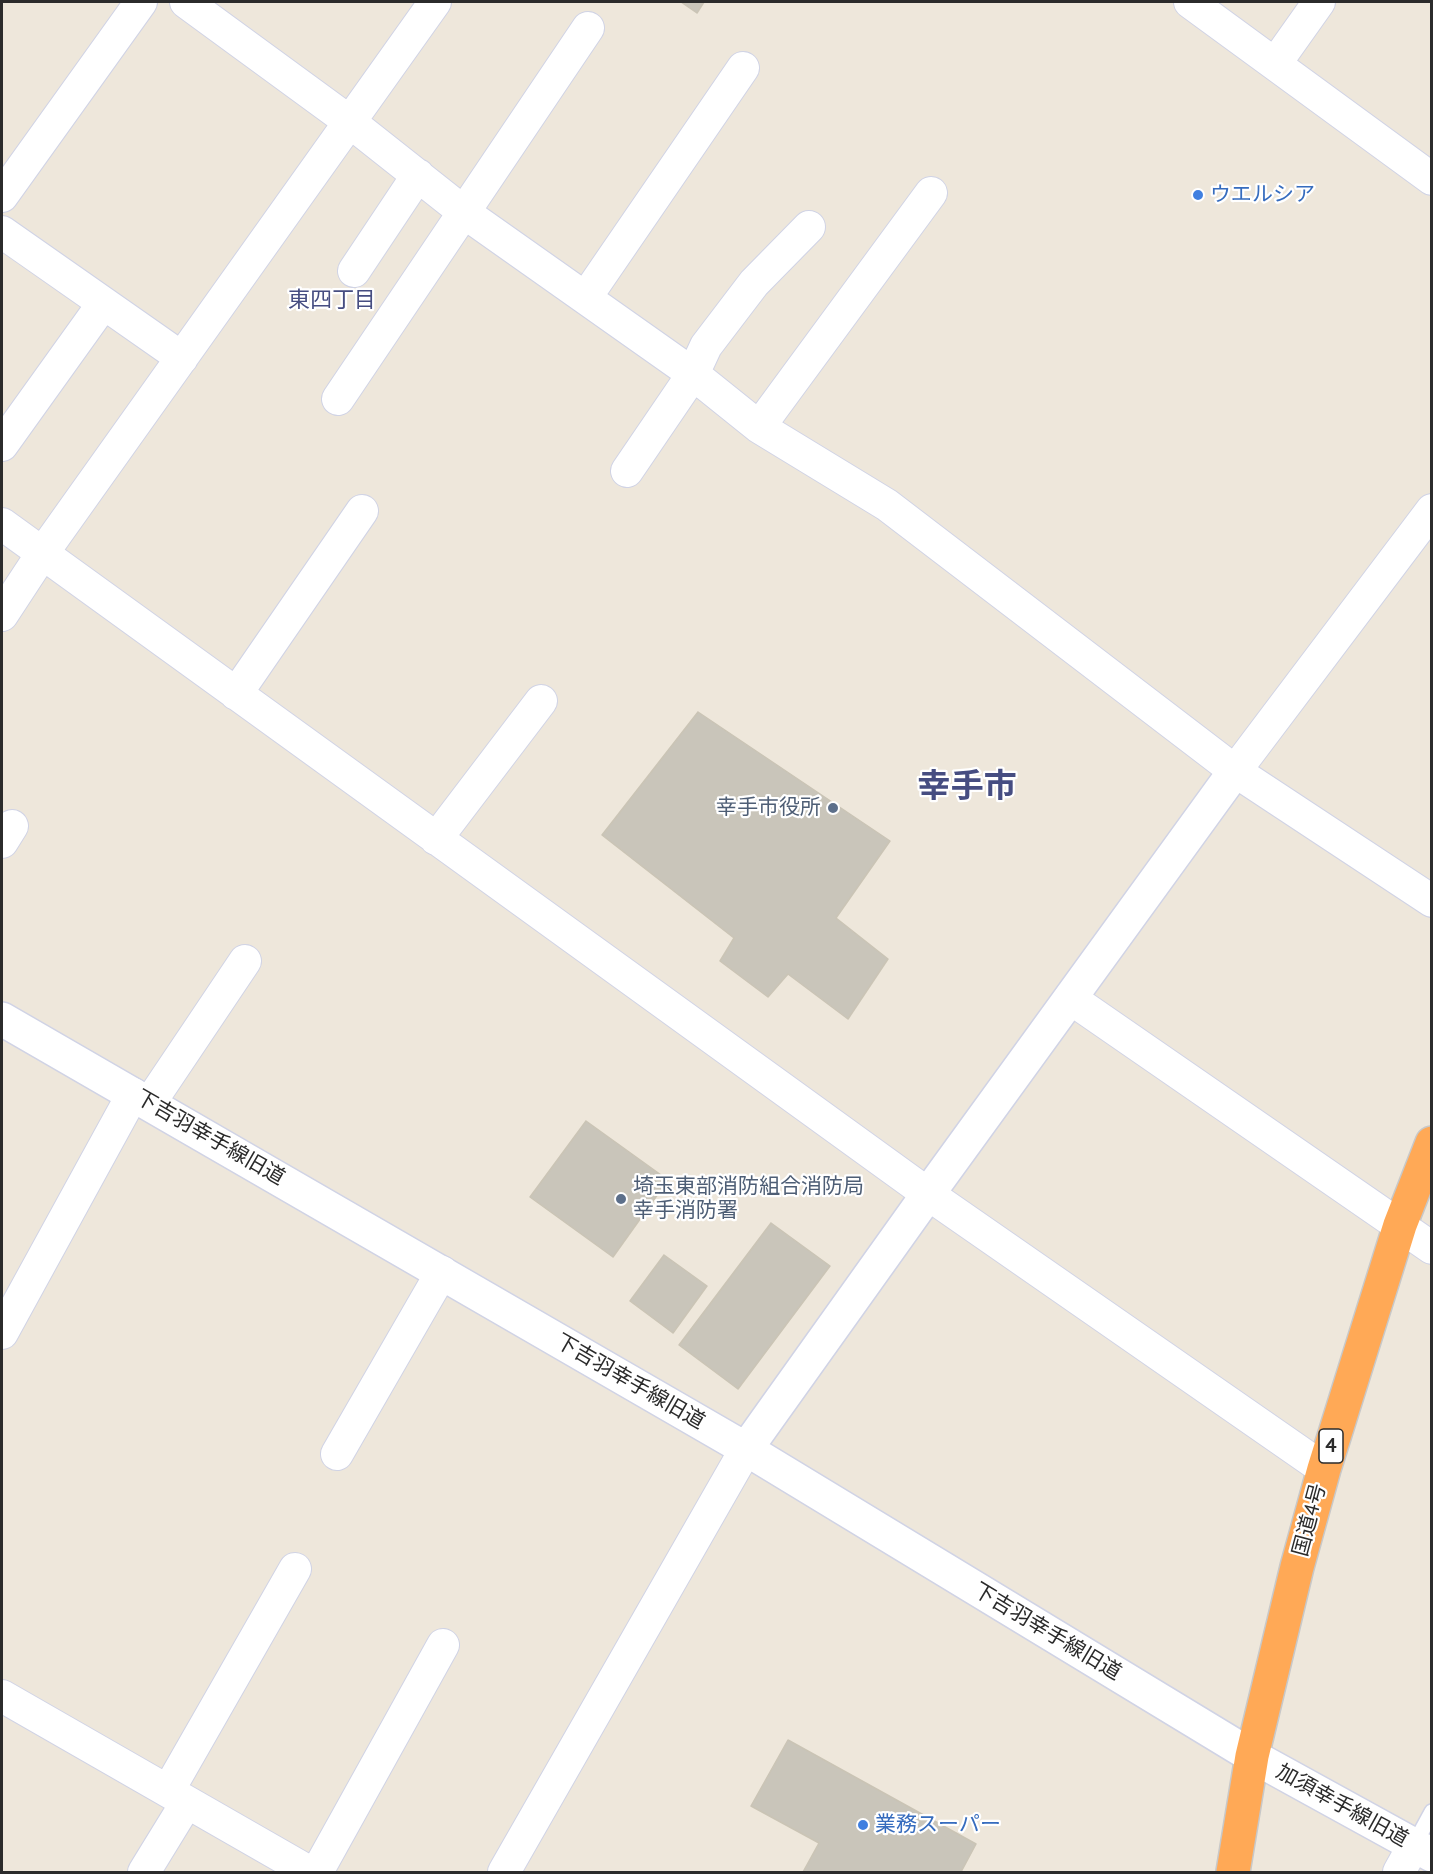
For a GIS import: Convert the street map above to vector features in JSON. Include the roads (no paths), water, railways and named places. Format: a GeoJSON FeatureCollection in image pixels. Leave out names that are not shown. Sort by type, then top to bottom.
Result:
{"type":"FeatureCollection","features":[{"type":"Feature","properties":{"kind":"highway","name":"国道4号"},"geometry":{"type":"LineString","coordinates":[[1233,1872],[1252,1756],[1277,1648],[1324,1469],[1401,1225],[1431,1143]]}},
{"type":"Feature","properties":{"kind":"street"},"geometry":{"type":"LineString","coordinates":[[2,196],[141,2]]}},
{"type":"Feature","properties":{"kind":"street"},"geometry":{"type":"LineString","coordinates":[[186,2],[350,123],[465,213],[693,374],[759,427],[887,505],[1235,771],[1431,901]]}},
{"type":"Feature","properties":{"kind":"street"},"geometry":{"type":"LineString","coordinates":[[2,615],[42,554],[435,2]]}},
{"type":"Feature","properties":{"kind":"street"},"geometry":{"type":"LineString","coordinates":[[1190,2],[1431,179]]}},
{"type":"Feature","properties":{"kind":"street"},"geometry":{"type":"LineString","coordinates":[[1275,64],[1319,2]]}},
{"type":"Feature","properties":{"kind":"street"},"geometry":{"type":"LineString","coordinates":[[339,399],[588,28]]}},
{"type":"Feature","properties":{"kind":"street"},"geometry":{"type":"LineString","coordinates":[[586,297],[743,68]]}},
{"type":"Feature","properties":{"kind":"street"},"geometry":{"type":"LineString","coordinates":[[354,271],[418,176]]}},
{"type":"Feature","properties":{"kind":"street"},"geometry":{"type":"LineString","coordinates":[[759,427],[931,193]]}},
{"type":"Feature","properties":{"kind":"street"},"geometry":{"type":"LineString","coordinates":[[627,471],[693,374],[706,346],[754,283],[809,227]]}},
{"type":"Feature","properties":{"kind":"street"},"geometry":{"type":"LineString","coordinates":[[2,232],[182,358]]}},
{"type":"Feature","properties":{"kind":"street"},"geometry":{"type":"LineString","coordinates":[[2,445],[104,304]]}},
{"type":"Feature","properties":{"kind":"street"},"geometry":{"type":"LineString","coordinates":[[504,1872],[746,1449],[1235,771],[1431,510]]}},
{"type":"Feature","properties":{"kind":"street"},"geometry":{"type":"LineString","coordinates":[[236,694],[362,511]]}},
{"type":"Feature","properties":{"kind":"street"},"geometry":{"type":"LineString","coordinates":[[2,524],[928,1194],[1324,1469]]}},
{"type":"Feature","properties":{"kind":"street"},"geometry":{"type":"LineString","coordinates":[[436,839],[541,701]]}},
{"type":"Feature","properties":{"kind":"street"},"geometry":{"type":"LineString","coordinates":[[2,1333],[141,1099],[245,961]]}},
{"type":"Feature","properties":{"kind":"street"},"geometry":{"type":"LineString","coordinates":[[1070,998],[1401,1225],[1431,1248]]}},
{"type":"Feature","properties":{"kind":"street","name":"下吉羽幸手線旧道"},"geometry":{"type":"LineString","coordinates":[[2,1019],[746,1449],[1252,1756]]}},
{"type":"Feature","properties":{"kind":"street"},"geometry":{"type":"LineString","coordinates":[[337,1454],[442,1272]]}},
{"type":"Feature","properties":{"kind":"street"},"geometry":{"type":"LineString","coordinates":[[144,1872],[177,1797],[295,1569]]}},
{"type":"Feature","properties":{"kind":"street"},"geometry":{"type":"LineString","coordinates":[[317,1872],[443,1645]]}},
{"type":"Feature","properties":{"kind":"street"},"geometry":{"type":"LineString","coordinates":[[2,1696],[177,1797],[274,1864],[309,1872]]}},
{"type":"Feature","properties":{"kind":"street","name":"加須幸手線旧道"},"geometry":{"type":"LineString","coordinates":[[1252,1756],[1415,1858]]}},
{"type":"Feature","properties":{"kind":"lane"},"geometry":{"type":"LineString","coordinates":[[1415,1858],[1431,1812]]}},
{"type":"Feature","properties":{"kind":"place","name":"ウエルシア"},"geometry":{"type":"Point","coordinates":[1198,195]}},
{"type":"Feature","properties":{"kind":"place","name":"幸手市役所"},"geometry":{"type":"Point","coordinates":[833,808]}},
{"type":"Feature","properties":{"kind":"place","name":"埼玉東部消防組合消防局 幸手消防署"},"geometry":{"type":"Point","coordinates":[621,1199]}},
{"type":"Feature","properties":{"kind":"place","name":"業務スーパー"},"geometry":{"type":"Point","coordinates":[863,1825]}},
{"type":"Feature","properties":{"kind":"district","name":"東四丁目"},"geometry":{"type":"Point","coordinates":[332,301]}},
{"type":"Feature","properties":{"kind":"district","name":"幸手市"},"geometry":{"type":"Point","coordinates":[967,788]}}]}
